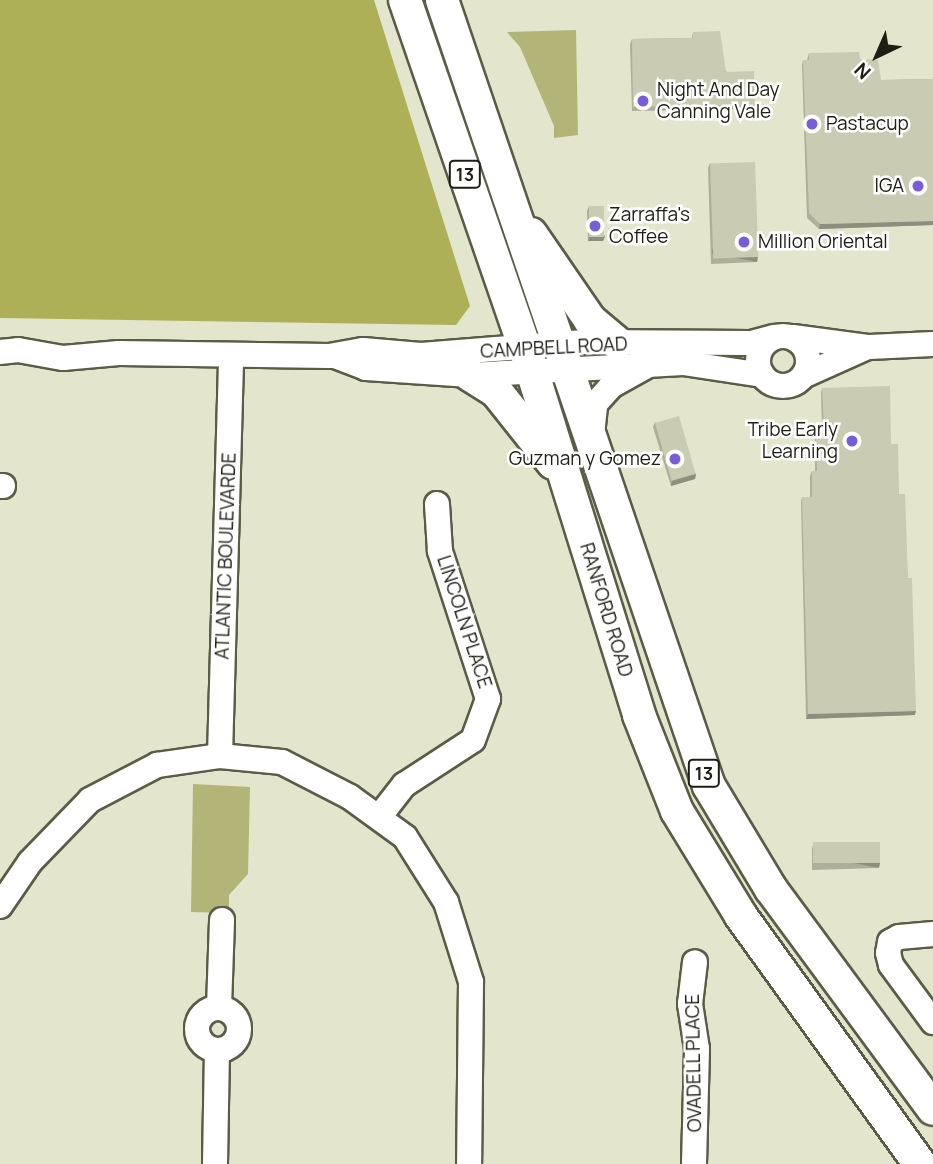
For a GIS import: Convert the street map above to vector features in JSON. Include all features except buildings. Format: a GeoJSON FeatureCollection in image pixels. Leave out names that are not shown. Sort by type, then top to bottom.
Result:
{"type":"FeatureCollection","features":[{"type":"Feature","properties":{"kind":"main road","name":"RANFORD ROAD"},"geometry":{"type":"LineString","coordinates":[[405,0],[528,359],[639,715],[677,811],[741,916],[920,1164]]}},
{"type":"Feature","properties":{"kind":"main road","name":"RANFORD ROAD"},"geometry":{"type":"LineString","coordinates":[[442,0],[685,723],[724,815],[771,889],[933,1109]]}},
{"type":"Feature","properties":{"kind":"main road"},"geometry":{"type":"LineString","coordinates":[[509,201],[590,320],[617,343]]}},
{"type":"Feature","properties":{"kind":"main road"},"geometry":{"type":"LineString","coordinates":[[470,375],[496,391],[566,481]]}},
{"type":"Feature","properties":{"kind":"street","name":"CAMPBELL ROAD"},"geometry":{"type":"LineString","coordinates":[[0,352],[18,350],[63,358],[119,353],[335,355],[363,350],[528,359],[563,355],[617,343],[751,343],[784,337],[869,347],[933,344]]}},
{"type":"Feature","properties":{"kind":"street"},"geometry":{"type":"LineString","coordinates":[[784,337],[806,349],[805,374],[784,387],[762,375],[760,349],[784,337]]}},
{"type":"Feature","properties":{"kind":"street","name":"CAMPBELL ROAD"},"geometry":{"type":"LineString","coordinates":[[805,374],[869,347]]}},
{"type":"Feature","properties":{"kind":"street","name":"ATLANTIC BOULEVARDE"},"geometry":{"type":"LineString","coordinates":[[220,756],[231,355]]}},
{"type":"Feature","properties":{"kind":"street","name":"CAMPBELL ROAD"},"geometry":{"type":"LineString","coordinates":[[335,355],[366,368],[470,375],[528,359]]}},
{"type":"Feature","properties":{"kind":"street","name":"CAMPBELL ROAD"},"geometry":{"type":"LineString","coordinates":[[563,355],[762,375]]}},
{"type":"Feature","properties":{"kind":"street","name":"CAMPBELL ROAD"},"geometry":{"type":"LineString","coordinates":[[593,449],[595,404],[611,386],[654,363]]}},
{"type":"Feature","properties":{"kind":"street","name":"LINCOLN PLACE"},"geometry":{"type":"LineString","coordinates":[[379,817],[404,785],[473,740],[488,699],[440,551],[437,504]]}},
{"type":"Feature","properties":{"kind":"street"},"geometry":{"type":"LineString","coordinates":[[0,906],[30,862],[90,800],[157,765],[220,756],[282,762],[379,817],[405,837],[446,902],[471,982],[469,1164]]}},
{"type":"Feature","properties":{"kind":"street"},"geometry":{"type":"LineString","coordinates":[[215,1164],[217,1050],[231,1046],[239,1026],[232,1013],[219,1007],[222,920]]}},
{"type":"Feature","properties":{"kind":"street"},"geometry":{"type":"LineString","coordinates":[[933,934],[899,937],[890,942],[888,953],[891,965],[933,1022]]}},
{"type":"Feature","properties":{"kind":"street","name":"OVADELL PLACE"},"geometry":{"type":"LineString","coordinates":[[694,1164],[697,1049],[690,1004],[695,962]]}},
{"type":"Feature","properties":{"kind":"green space"},"geometry":{"type":"Polygon","coordinates":[[[576,30],[578,135],[554,138],[554,126],[520,47],[507,32],[576,30]]]}},
{"type":"Feature","properties":{"kind":"green space"},"geometry":{"type":"Polygon","coordinates":[[[193,784],[250,787],[248,874],[229,895],[229,913],[191,912],[193,784]]]}},
{"type":"Feature","properties":{"kind":"shaded area"},"geometry":{"type":"Polygon","coordinates":[[[0,0],[374,0],[470,306],[456,325],[0,318],[0,0]]]}},
{"type":"Feature","properties":{"kind":"place","name":"Night And Day Canning Vale"},"geometry":{"type":"Point","coordinates":[643,101]}},
{"type":"Feature","properties":{"kind":"place","name":"Pastacup"},"geometry":{"type":"Point","coordinates":[812,124]}},
{"type":"Feature","properties":{"kind":"place","name":"IGA"},"geometry":{"type":"Point","coordinates":[918,186]}},
{"type":"Feature","properties":{"kind":"place","name":"Zarraffa's Coffee"},"geometry":{"type":"Point","coordinates":[595,226]}},
{"type":"Feature","properties":{"kind":"place","name":"Million Oriental"},"geometry":{"type":"Point","coordinates":[744,242]}},
{"type":"Feature","properties":{"kind":"place","name":"Tribe Early Learning"},"geometry":{"type":"Point","coordinates":[852,441]}},
{"type":"Feature","properties":{"kind":"place","name":"Guzman y Gomez"},"geometry":{"type":"Point","coordinates":[675,459]}}]}
